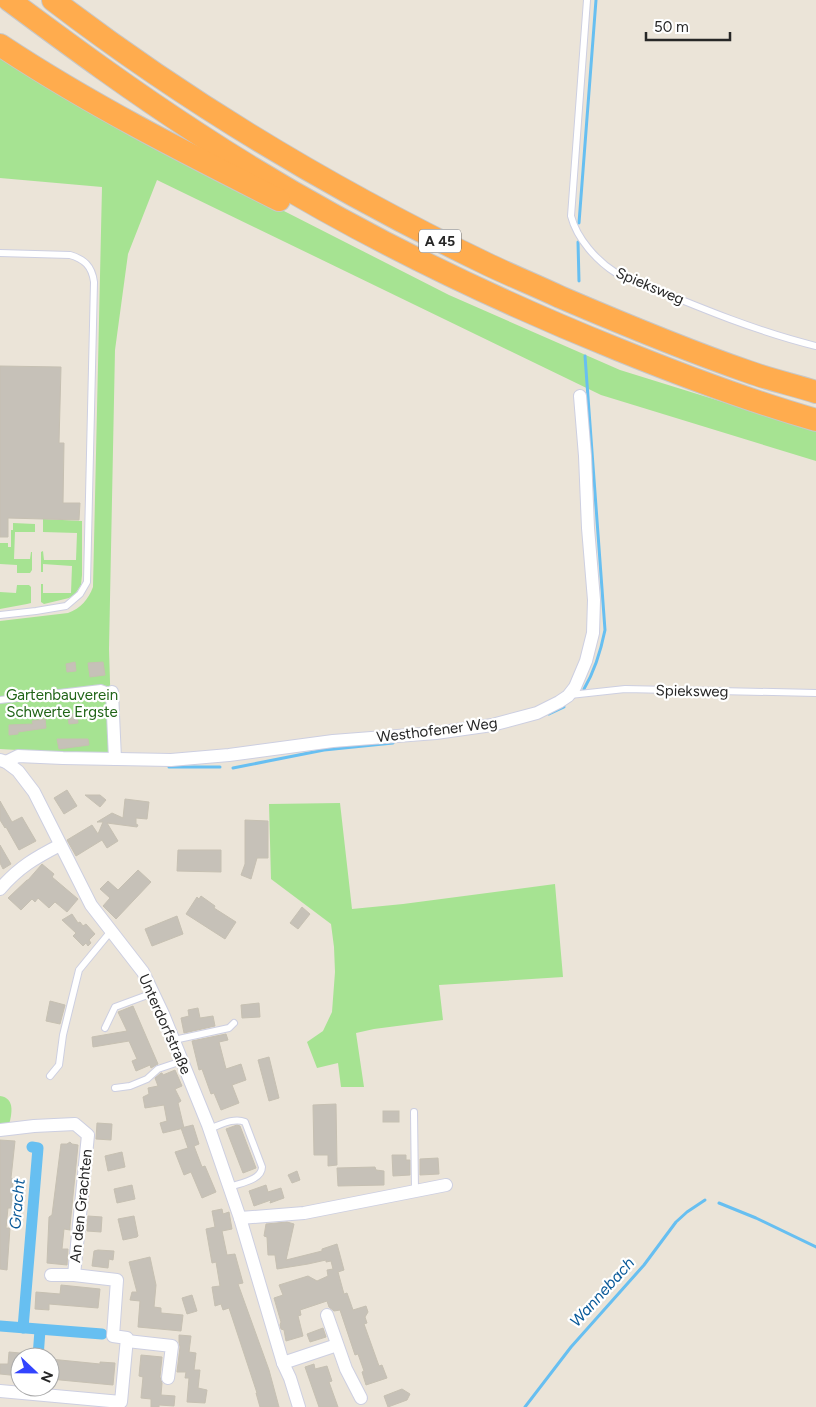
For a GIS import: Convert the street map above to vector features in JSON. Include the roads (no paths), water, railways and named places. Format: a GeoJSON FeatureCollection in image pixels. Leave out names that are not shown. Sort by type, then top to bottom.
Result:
{"type":"FeatureCollection","features":[{"type":"Feature","properties":{"kind":"highway","name":"A 45"},"geometry":{"type":"LineString","coordinates":[[9,0],[110,75],[197,133],[272,180],[330,213],[432,266],[552,323],[733,393],[816,420]]}},
{"type":"Feature","properties":{"kind":"highway","name":"A 45"},"geometry":{"type":"LineString","coordinates":[[53,0],[126,55],[260,142],[382,211],[490,266],[612,319],[751,373],[816,392]]}},
{"type":"Feature","properties":{"kind":"highway"},"geometry":{"type":"LineString","coordinates":[[0,46],[78,94],[161,140],[311,216],[432,266]]}},
{"type":"Feature","properties":{"kind":"street","name":"Westhofener Weg"},"geometry":{"type":"LineString","coordinates":[[3,761],[18,756],[171,760],[229,755],[333,741],[436,733],[492,724],[537,713],[559,702],[575,688],[586,662],[593,633],[594,600],[580,396]]}},
{"type":"Feature","properties":{"kind":"street"},"geometry":{"type":"LineString","coordinates":[[112,692],[115,759]]}},
{"type":"Feature","properties":{"kind":"street","name":"Unterdorfstraße"},"geometry":{"type":"LineString","coordinates":[[3,761],[18,771],[34,792],[91,905],[143,972],[153,993],[174,1040],[230,1187],[282,1363],[290,1378],[299,1407]]}},
{"type":"Feature","properties":{"kind":"street"},"geometry":{"type":"LineString","coordinates":[[0,889],[12,875],[29,862],[60,845]]}},
{"type":"Feature","properties":{"kind":"street","name":"An den Grachten"},"geometry":{"type":"LineString","coordinates":[[0,1130],[75,1124],[88,1135],[74,1275]]}},
{"type":"Feature","properties":{"kind":"street"},"geometry":{"type":"LineString","coordinates":[[240,1218],[304,1213],[446,1184]]}},
{"type":"Feature","properties":{"kind":"street","name":"An den Grachten"},"geometry":{"type":"LineString","coordinates":[[51,1275],[74,1275],[117,1280],[113,1336],[127,1338],[127,1341]]}},
{"type":"Feature","properties":{"kind":"street"},"geometry":{"type":"LineString","coordinates":[[327,1315],[346,1369],[361,1398]]}},
{"type":"Feature","properties":{"kind":"street"},"geometry":{"type":"LineString","coordinates":[[0,1391],[121,1404],[127,1341],[172,1346],[168,1378]]}},
{"type":"Feature","properties":{"kind":"street"},"geometry":{"type":"LineString","coordinates":[[282,1363],[337,1345]]}},
{"type":"Feature","properties":{"kind":"lane","name":"Spieksweg"},"geometry":{"type":"LineString","coordinates":[[587,0],[571,216],[574,227],[592,252],[606,267],[616,273],[763,330],[816,346]]}},
{"type":"Feature","properties":{"kind":"lane"},"geometry":{"type":"LineString","coordinates":[[0,253],[70,255],[80,258],[88,265],[93,274],[94,282],[86,582],[80,594],[66,606],[0,615]]}},
{"type":"Feature","properties":{"kind":"lane"},"geometry":{"type":"LineString","coordinates":[[0,700],[101,688],[112,692]]}},
{"type":"Feature","properties":{"kind":"lane","name":"Spieksweg"},"geometry":{"type":"LineString","coordinates":[[568,696],[625,690],[816,693]]}},
{"type":"Feature","properties":{"kind":"lane"},"geometry":{"type":"LineString","coordinates":[[50,1076],[59,1065],[63,1034],[79,970],[111,931]]}},
{"type":"Feature","properties":{"kind":"lane"},"geometry":{"type":"LineString","coordinates":[[105,1028],[115,1007],[153,993]]}},
{"type":"Feature","properties":{"kind":"lane"},"geometry":{"type":"LineString","coordinates":[[174,1040],[229,1028],[234,1023]]}},
{"type":"Feature","properties":{"kind":"lane"},"geometry":{"type":"LineString","coordinates":[[115,1088],[130,1086],[147,1079],[158,1069],[182,1061]]}},
{"type":"Feature","properties":{"kind":"lane"},"geometry":{"type":"LineString","coordinates":[[414,1112],[415,1191]]}},
{"type":"Feature","properties":{"kind":"lane"},"geometry":{"type":"LineString","coordinates":[[209,1129],[235,1120],[245,1122],[262,1167],[258,1177],[230,1187]]}},
{"type":"Feature","properties":{"kind":"waterway"},"geometry":{"type":"LineString","coordinates":[[579,223],[596,0]]}},
{"type":"Feature","properties":{"kind":"waterway"},"geometry":{"type":"LineString","coordinates":[[578,242],[579,281]]}},
{"type":"Feature","properties":{"kind":"waterway"},"geometry":{"type":"LineString","coordinates":[[584,689],[597,661],[605,630],[585,356]]}},
{"type":"Feature","properties":{"kind":"waterway"},"geometry":{"type":"LineString","coordinates":[[549,714],[564,707]]}},
{"type":"Feature","properties":{"kind":"waterway"},"geometry":{"type":"LineString","coordinates":[[233,768],[324,750],[393,743]]}},
{"type":"Feature","properties":{"kind":"waterway"},"geometry":{"type":"LineString","coordinates":[[169,767],[220,767]]}},
{"type":"Feature","properties":{"kind":"waterway","name":"Gracht"},"geometry":{"type":"LineString","coordinates":[[23,1328],[38,1148],[32,1147]]}},
{"type":"Feature","properties":{"kind":"waterway","name":"Wannebach"},"geometry":{"type":"LineString","coordinates":[[525,1407],[571,1347],[644,1265],[676,1222],[705,1200]]}},
{"type":"Feature","properties":{"kind":"waterway","name":"Wannebach"},"geometry":{"type":"LineString","coordinates":[[719,1203],[756,1218],[816,1247]]}},
{"type":"Feature","properties":{"kind":"waterway","name":"Gracht"},"geometry":{"type":"LineString","coordinates":[[0,1326],[102,1334]]}},
{"type":"Feature","properties":{"kind":"waterway","name":"Gracht"},"geometry":{"type":"LineString","coordinates":[[39,1347],[40,1330]]}},
{"type":"Feature","properties":{"kind":"park label","name":"Gartenbauverein Schwerte Ergste"},"geometry":{"type":"Point","coordinates":[62,704]}}]}
